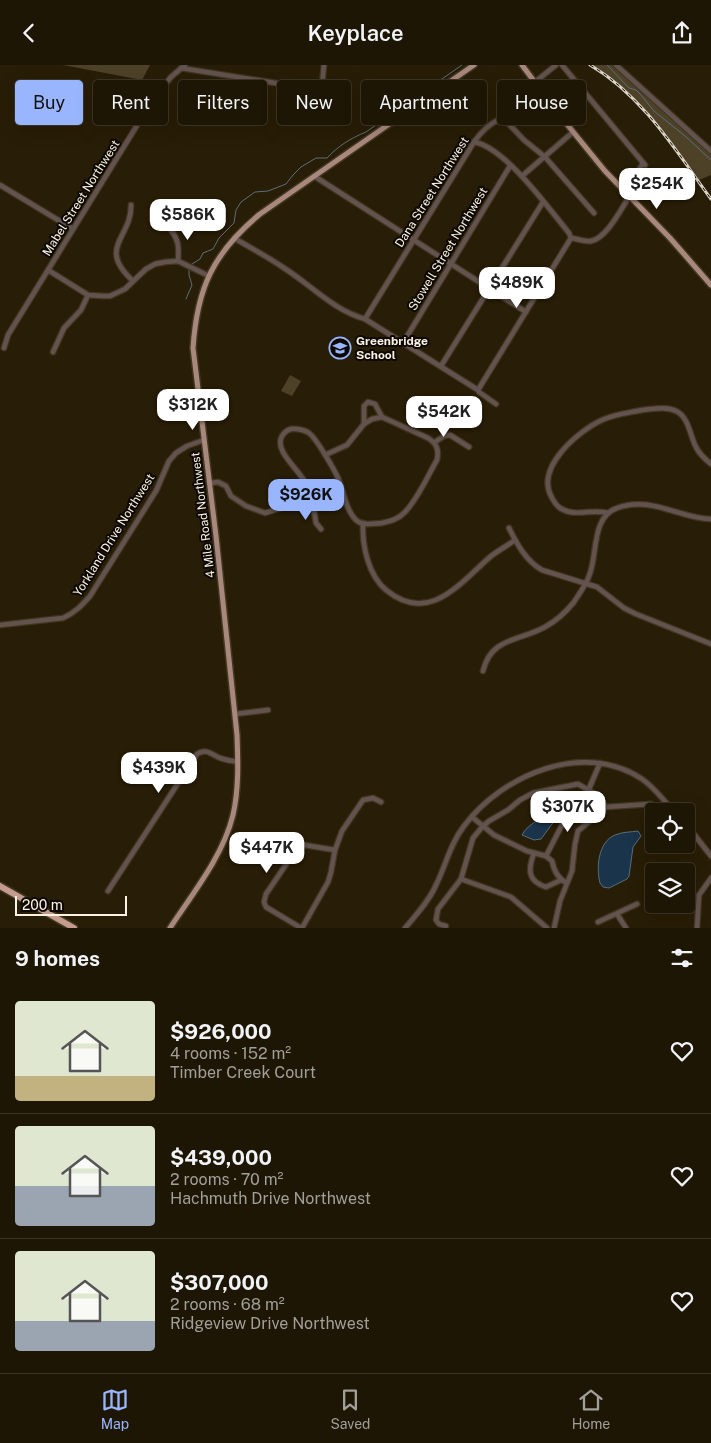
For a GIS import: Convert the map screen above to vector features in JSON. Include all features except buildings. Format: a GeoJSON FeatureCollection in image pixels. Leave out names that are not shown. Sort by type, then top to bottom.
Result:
{"type":"FeatureCollection","features":[{"type":"Feature","properties":{"kind":"highway"},"geometry":{"type":"LineString","coordinates":[[0,886],[74,928]]}},
{"type":"Feature","properties":{"kind":"main road","name":"4 Mile Road Northwest"},"geometry":{"type":"LineString","coordinates":[[170,928],[212,861],[228,829],[236,799],[238,762],[235,714],[210,483],[193,348],[197,307],[209,275],[219,257],[234,238],[260,214],[474,65]]}},
{"type":"Feature","properties":{"kind":"main road"},"geometry":{"type":"LineString","coordinates":[[522,65],[533,80]]}},
{"type":"Feature","properties":{"kind":"main road"},"geometry":{"type":"LineString","coordinates":[[568,125],[629,197],[670,238],[711,285]]}},
{"type":"Feature","properties":{"kind":"street"},"geometry":{"type":"LineString","coordinates":[[183,66],[313,89],[320,87],[324,65]]}},
{"type":"Feature","properties":{"kind":"street"},"geometry":{"type":"LineString","coordinates":[[537,80],[556,65]]}},
{"type":"Feature","properties":{"kind":"street"},"geometry":{"type":"LineString","coordinates":[[562,65],[644,164],[634,179],[623,190]]}},
{"type":"Feature","properties":{"kind":"street"},"geometry":{"type":"LineString","coordinates":[[616,65],[711,151]]}},
{"type":"Feature","properties":{"kind":"street","name":"Mabel Street Northwest"},"geometry":{"type":"LineString","coordinates":[[4,348],[8,335],[152,101],[171,77],[183,66]]}},
{"type":"Feature","properties":{"kind":"street","name":"Dana Street Northwest"},"geometry":{"type":"LineString","coordinates":[[365,319],[474,142],[489,126],[500,119],[503,119],[545,157],[594,213]]}},
{"type":"Feature","properties":{"kind":"street"},"geometry":{"type":"LineString","coordinates":[[522,176],[573,132]]}},
{"type":"Feature","properties":{"kind":"street"},"geometry":{"type":"LineString","coordinates":[[474,142],[482,145],[522,176],[569,233],[571,238]]}},
{"type":"Feature","properties":{"kind":"street","name":"Stowell Street Northwest"},"geometry":{"type":"LineString","coordinates":[[403,343],[510,166]]}},
{"type":"Feature","properties":{"kind":"street"},"geometry":{"type":"LineString","coordinates":[[314,176],[526,312]]}},
{"type":"Feature","properties":{"kind":"street"},"geometry":{"type":"LineString","coordinates":[[0,185],[73,229]]}},
{"type":"Feature","properties":{"kind":"street"},"geometry":{"type":"LineString","coordinates":[[571,238],[587,241],[598,239],[629,197]]}},
{"type":"Feature","properties":{"kind":"street"},"geometry":{"type":"LineString","coordinates":[[441,366],[543,202]]}},
{"type":"Feature","properties":{"kind":"street"},"geometry":{"type":"LineString","coordinates":[[131,205],[129,221],[119,240],[117,253],[124,272],[133,281]]}},
{"type":"Feature","properties":{"kind":"street"},"geometry":{"type":"LineString","coordinates":[[170,229],[176,236],[179,245],[178,261]]}},
{"type":"Feature","properties":{"kind":"street"},"geometry":{"type":"LineString","coordinates":[[234,238],[285,268],[338,307],[350,314],[365,319],[441,366],[496,404]]}},
{"type":"Feature","properties":{"kind":"street"},"geometry":{"type":"LineString","coordinates":[[478,390],[571,238]]}},
{"type":"Feature","properties":{"kind":"street"},"geometry":{"type":"LineString","coordinates":[[48,270],[88,295],[110,296],[125,289],[146,269],[155,264],[178,261],[209,275]]}},
{"type":"Feature","properties":{"kind":"street"},"geometry":{"type":"LineString","coordinates":[[53,353],[64,328],[80,311],[88,295]]}},
{"type":"Feature","properties":{"kind":"street"},"geometry":{"type":"LineString","coordinates":[[210,483],[218,482],[226,486],[231,496],[246,506],[265,513],[281,507],[294,505],[306,499],[308,486],[285,456],[280,445],[280,439],[290,429],[310,433],[339,479],[349,509],[356,520],[375,524],[397,519],[412,503],[437,460],[438,453],[435,442],[382,417],[374,404],[368,403],[364,406],[364,424]]}},
{"type":"Feature","properties":{"kind":"street"},"geometry":{"type":"LineString","coordinates":[[608,513],[600,511],[584,514],[571,513],[561,509],[554,501],[548,487],[550,472],[565,448],[574,438],[600,421],[626,413],[655,408],[674,409],[684,418],[700,454],[711,464]]}},
{"type":"Feature","properties":{"kind":"street"},"geometry":{"type":"LineString","coordinates":[[325,455],[347,445],[364,424],[372,419],[382,417]]}},
{"type":"Feature","properties":{"kind":"street"},"geometry":{"type":"LineString","coordinates":[[435,442],[444,436],[450,435],[469,447]]}},
{"type":"Feature","properties":{"kind":"street","name":"Yorkland Drive Northwest"},"geometry":{"type":"LineString","coordinates":[[0,625],[63,619],[72,615],[81,607],[90,596],[156,491],[169,461],[176,453],[187,446],[204,440]]}},
{"type":"Feature","properties":{"kind":"street"},"geometry":{"type":"LineString","coordinates":[[306,499],[313,505],[316,523],[321,529]]}},
{"type":"Feature","properties":{"kind":"street"},"geometry":{"type":"LineString","coordinates":[[483,671],[491,653],[499,645],[546,627],[560,617],[573,602],[586,583],[593,563],[599,528],[608,513],[616,508],[635,504],[650,505],[711,519]]}},
{"type":"Feature","properties":{"kind":"street"},"geometry":{"type":"LineString","coordinates":[[363,523],[362,537],[376,578],[391,594],[401,600],[413,603],[428,603],[438,600],[459,586],[491,556],[515,541]]}},
{"type":"Feature","properties":{"kind":"street"},"geometry":{"type":"LineString","coordinates":[[509,528],[515,541],[534,565],[550,573],[597,587],[624,608],[636,614],[711,644]]}},
{"type":"Feature","properties":{"kind":"street"},"geometry":{"type":"LineString","coordinates":[[235,714],[268,710]]}},
{"type":"Feature","properties":{"kind":"street"},"geometry":{"type":"LineString","coordinates":[[108,891],[197,754],[207,751],[222,759],[238,762]]}},
{"type":"Feature","properties":{"kind":"street"},"geometry":{"type":"LineString","coordinates":[[406,928],[436,886],[452,845],[464,826],[500,791],[519,779],[555,767],[586,762],[614,765],[641,778],[667,803]]}},
{"type":"Feature","properties":{"kind":"street"},"geometry":{"type":"LineString","coordinates":[[546,856],[562,825],[588,791],[600,763]]}},
{"type":"Feature","properties":{"kind":"street"},"geometry":{"type":"LineString","coordinates":[[446,927],[439,924],[436,920],[438,909],[462,879],[473,838],[489,821],[534,793],[578,784],[597,795],[606,807]]}},
{"type":"Feature","properties":{"kind":"street"},"geometry":{"type":"LineString","coordinates":[[335,850],[304,845],[298,847],[266,894],[264,902],[266,907],[302,928],[328,882],[335,850],[342,831],[361,803],[370,798],[381,802]]}},
{"type":"Feature","properties":{"kind":"street"},"geometry":{"type":"LineString","coordinates":[[554,928],[557,911],[572,871],[578,831],[606,807],[645,804]]}},
{"type":"Feature","properties":{"kind":"street"},"geometry":{"type":"LineString","coordinates":[[472,817],[494,835],[534,853],[546,856],[552,861],[561,880],[567,883]]}},
{"type":"Feature","properties":{"kind":"street"},"geometry":{"type":"LineString","coordinates":[[695,836],[711,856]]}},
{"type":"Feature","properties":{"kind":"street"},"geometry":{"type":"LineString","coordinates":[[534,853],[529,870],[534,880],[546,887],[561,880]]}},
{"type":"Feature","properties":{"kind":"street"},"geometry":{"type":"LineString","coordinates":[[697,928],[699,895],[711,878]]}},
{"type":"Feature","properties":{"kind":"street"},"geometry":{"type":"LineString","coordinates":[[462,879],[512,897],[547,928]]}},
{"type":"Feature","properties":{"kind":"street"},"geometry":{"type":"LineString","coordinates":[[598,922],[637,904]]}},
{"type":"Feature","properties":{"kind":"street"},"geometry":{"type":"LineString","coordinates":[[617,914],[624,927]]}},
{"type":"Feature","properties":{"kind":"shaded area"},"geometry":{"type":"Polygon","coordinates":[[[63,65],[150,65],[142,80],[63,65]]]}},
{"type":"Feature","properties":{"kind":"shaded area"},"geometry":{"type":"Polygon","coordinates":[[[590,65],[616,65],[711,151],[711,175],[697,181],[641,106],[617,84],[590,65]]]}},
{"type":"Feature","properties":{"kind":"shaded area"},"geometry":{"type":"Polygon","coordinates":[[[290,375],[301,381],[292,396],[281,391],[290,375]]]}},
{"type":"Feature","properties":{"kind":"water"},"geometry":{"type":"Polygon","coordinates":[[[557,812],[558,816],[541,839],[534,840],[522,835],[528,827],[542,818],[557,812]]]}},
{"type":"Feature","properties":{"kind":"water"},"geometry":{"type":"Polygon","coordinates":[[[638,831],[641,836],[633,847],[629,876],[627,879],[609,888],[603,887],[600,883],[598,870],[600,856],[605,843],[615,835],[638,831]]]}},
{"type":"Feature","properties":{"kind":"waterway"},"geometry":{"type":"LineString","coordinates":[[192,264],[200,259],[203,253],[213,249],[219,238],[234,223],[236,210],[241,202],[255,192],[268,191],[286,184],[301,167],[316,158],[327,158],[345,143],[366,132],[462,65]]}},
{"type":"Feature","properties":{"kind":"waterway"},"geometry":{"type":"LineString","coordinates":[[607,65],[629,88],[636,90],[654,111],[711,160]]}},
{"type":"Feature","properties":{"kind":"waterway"},"geometry":{"type":"LineString","coordinates":[[186,299],[192,285],[189,270]]}},
{"type":"Feature","properties":{"kind":"railway"},"geometry":{"type":"LineString","coordinates":[[590,65],[626,92],[642,108],[711,199]]}},
{"type":"Feature","properties":{"kind":"place","name":"Greenbridge School"},"geometry":{"type":"Point","coordinates":[340,348]}}]}
